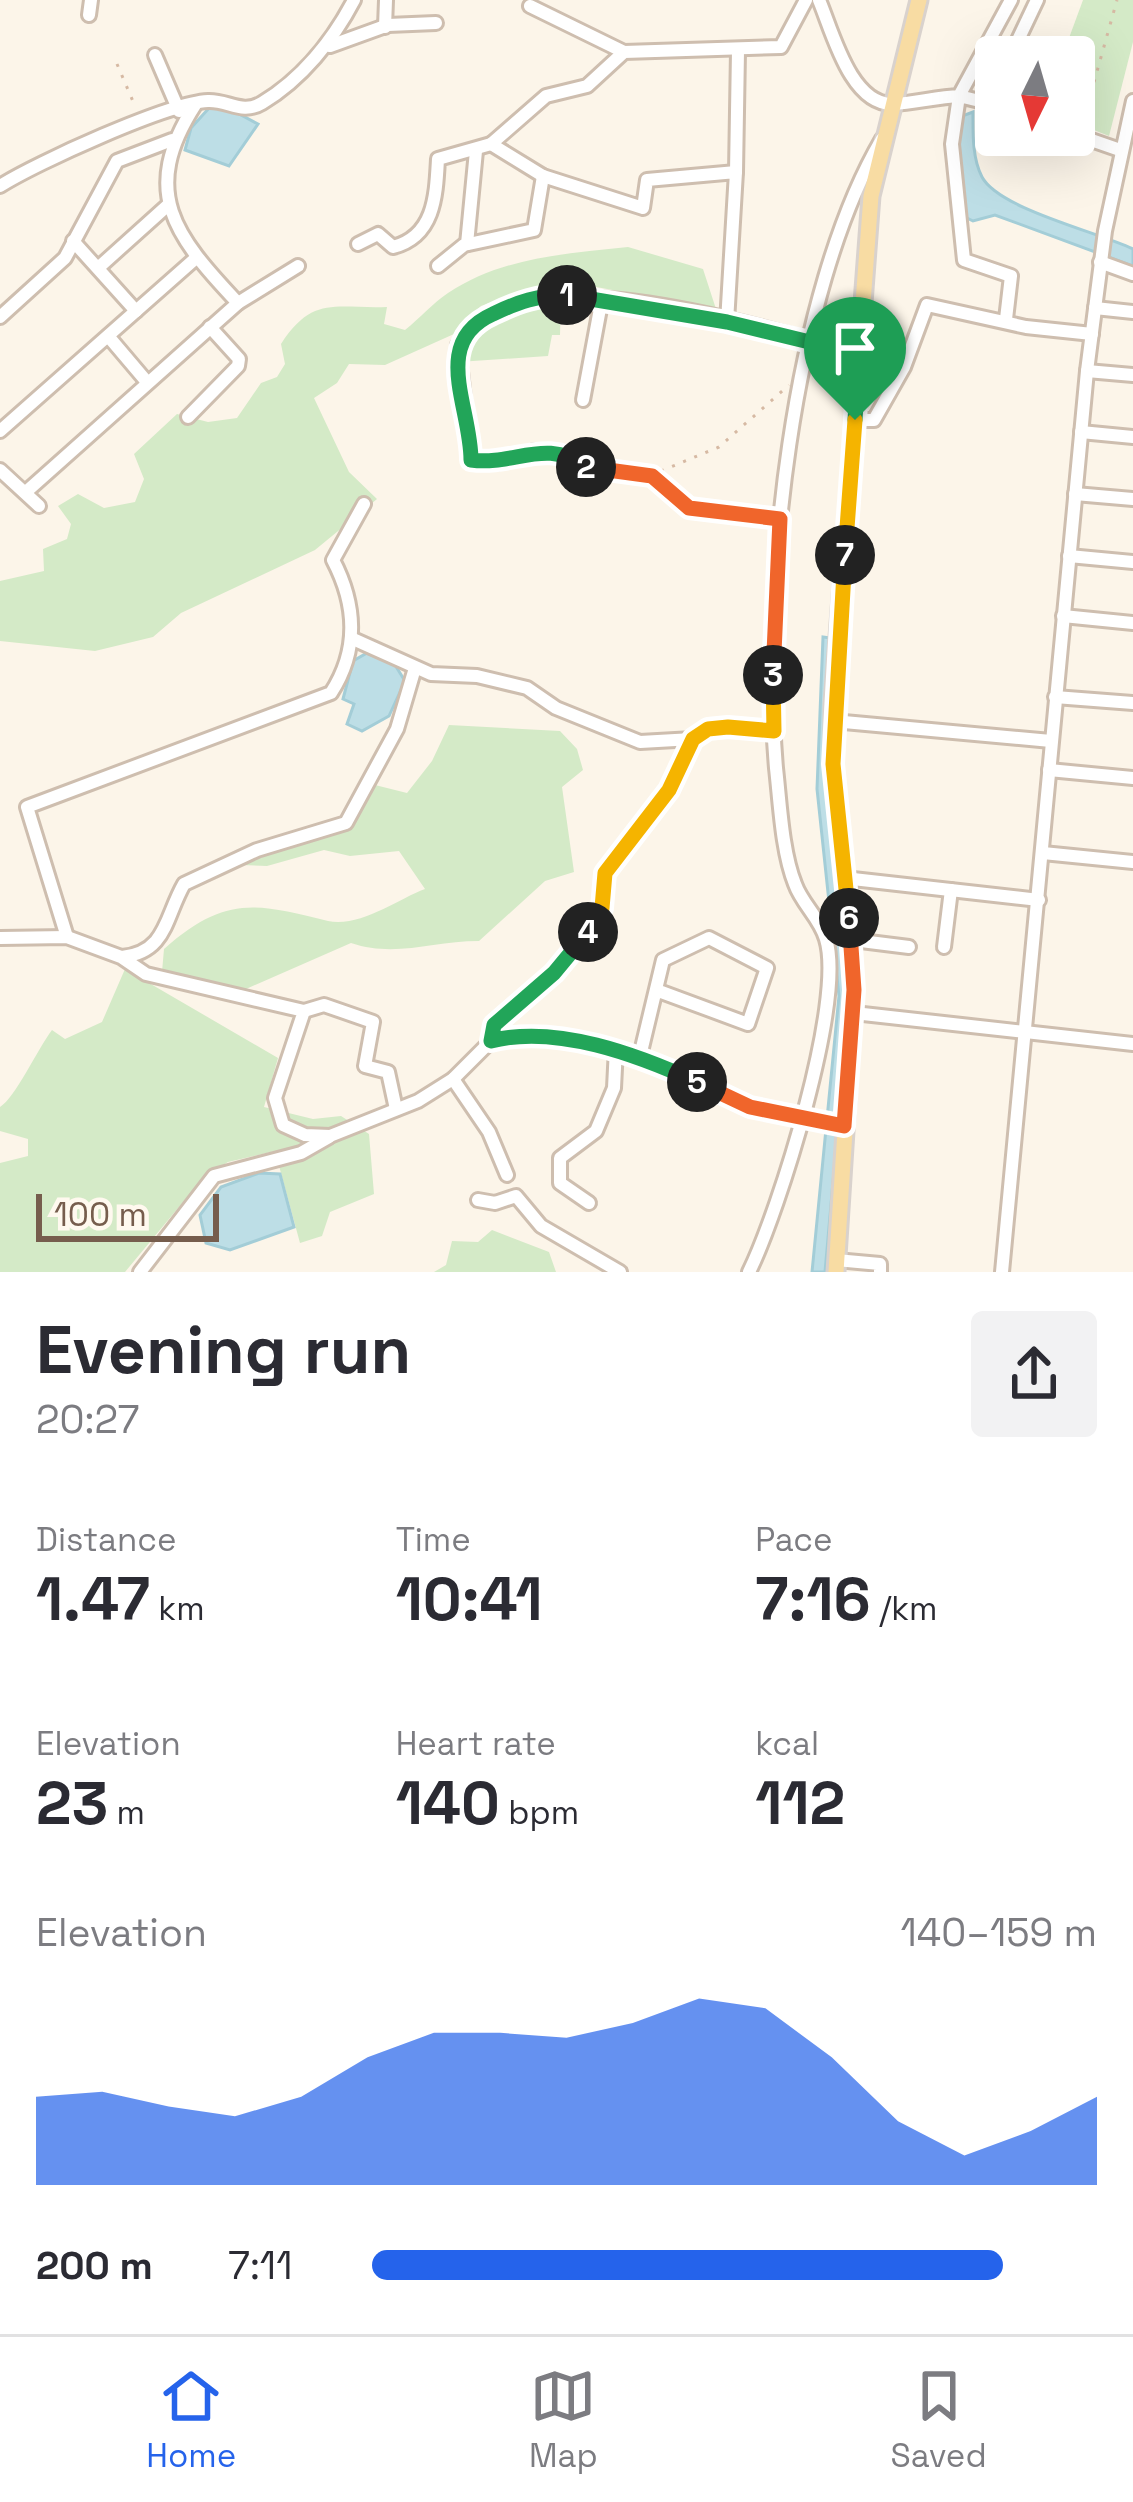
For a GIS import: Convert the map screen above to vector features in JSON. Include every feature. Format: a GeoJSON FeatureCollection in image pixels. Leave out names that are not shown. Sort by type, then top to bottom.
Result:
{"type":"FeatureCollection","features":[{"type":"Feature","properties":{"kind":"main road"},"geometry":{"type":"LineString","coordinates":[[836,1266],[854,1013],[853,940],[833,721],[871,196],[920,0]]}},
{"type":"Feature","properties":{"kind":"street"},"geometry":{"type":"LineString","coordinates":[[89,15],[91,0]]}},
{"type":"Feature","properties":{"kind":"street"},"geometry":{"type":"LineString","coordinates":[[330,46],[354,0]]}},
{"type":"Feature","properties":{"kind":"street"},"geometry":{"type":"LineString","coordinates":[[385,27],[386,0]]}},
{"type":"Feature","properties":{"kind":"street"},"geometry":{"type":"LineString","coordinates":[[530,6],[624,52],[738,51],[782,47],[806,0]]}},
{"type":"Feature","properties":{"kind":"street"},"geometry":{"type":"LineString","coordinates":[[819,0],[864,92],[892,104],[959,96],[975,100]]}},
{"type":"Feature","properties":{"kind":"street"},"geometry":{"type":"LineString","coordinates":[[1006,320],[1011,276],[964,260],[952,145],[959,96],[1011,0]]}},
{"type":"Feature","properties":{"kind":"street"},"geometry":{"type":"LineString","coordinates":[[1020,36],[1037,0]]}},
{"type":"Feature","properties":{"kind":"street"},"geometry":{"type":"LineString","coordinates":[[0,186],[43,161],[206,101],[242,109],[261,104],[330,46],[385,27],[436,23]]}},
{"type":"Feature","properties":{"kind":"street"},"geometry":{"type":"LineString","coordinates":[[727,322],[738,51]]}},
{"type":"Feature","properties":{"kind":"street"},"geometry":{"type":"LineString","coordinates":[[358,244],[379,234],[393,247],[406,243],[430,217],[438,159],[491,144],[546,96],[586,86],[624,52]]}},
{"type":"Feature","properties":{"kind":"street"},"geometry":{"type":"LineString","coordinates":[[155,55],[179,110]]}},
{"type":"Feature","properties":{"kind":"street"},"geometry":{"type":"LineString","coordinates":[[1002,1272],[1100,259],[1133,101]]}},
{"type":"Feature","properties":{"kind":"street"},"geometry":{"type":"LineString","coordinates":[[195,105],[172,140],[166,206],[196,258],[238,303]]}},
{"type":"Feature","properties":{"kind":"street"},"geometry":{"type":"LineString","coordinates":[[749,1272],[803,1117],[830,958],[818,920],[794,883],[774,731],[773,588],[780,519],[809,341],[850,206],[882,138]]}},
{"type":"Feature","properties":{"kind":"street"},"geometry":{"type":"LineString","coordinates":[[0,317],[64,258],[117,161],[172,140]]}},
{"type":"Feature","properties":{"kind":"street"},"geometry":{"type":"LineString","coordinates":[[1095,141],[1120,150]]}},
{"type":"Feature","properties":{"kind":"street"},"geometry":{"type":"LineString","coordinates":[[491,144],[543,176],[643,208],[647,180],[736,172]]}},
{"type":"Feature","properties":{"kind":"street"},"geometry":{"type":"LineString","coordinates":[[467,244],[476,151]]}},
{"type":"Feature","properties":{"kind":"street"},"geometry":{"type":"LineString","coordinates":[[438,266],[467,244],[534,230],[543,176]]}},
{"type":"Feature","properties":{"kind":"street"},"geometry":{"type":"LineString","coordinates":[[98,268],[166,206]]}},
{"type":"Feature","properties":{"kind":"street"},"geometry":{"type":"LineString","coordinates":[[73,241],[136,311]]}},
{"type":"Feature","properties":{"kind":"street"},"geometry":{"type":"LineString","coordinates":[[0,431],[196,258]]}},
{"type":"Feature","properties":{"kind":"street"},"geometry":{"type":"LineString","coordinates":[[1100,259],[1133,274]]}},
{"type":"Feature","properties":{"kind":"street"},"geometry":{"type":"LineString","coordinates":[[27,490],[238,303],[298,266]]}},
{"type":"Feature","properties":{"kind":"street"},"geometry":{"type":"LineString","coordinates":[[780,519],[689,508],[652,476],[601,472],[550,450],[496,463],[471,460],[456,362],[465,331],[524,299],[602,298],[859,354]]}},
{"type":"Feature","properties":{"kind":"street"},"geometry":{"type":"LineString","coordinates":[[583,400],[602,298]]}},
{"type":"Feature","properties":{"kind":"street"},"geometry":{"type":"LineString","coordinates":[[855,420],[874,420],[904,367],[927,304],[1092,334]]}},
{"type":"Feature","properties":{"kind":"street"},"geometry":{"type":"LineString","coordinates":[[1095,308],[1133,312]]}},
{"type":"Feature","properties":{"kind":"street"},"geometry":{"type":"LineString","coordinates":[[188,417],[238,366],[238,359],[210,328]]}},
{"type":"Feature","properties":{"kind":"street"},"geometry":{"type":"LineString","coordinates":[[108,336],[146,382]]}},
{"type":"Feature","properties":{"kind":"street"},"geometry":{"type":"LineString","coordinates":[[1088,371],[1133,375]]}},
{"type":"Feature","properties":{"kind":"street"},"geometry":{"type":"LineString","coordinates":[[1081,432],[1133,436]]}},
{"type":"Feature","properties":{"kind":"street"},"geometry":{"type":"LineString","coordinates":[[0,470],[27,490],[39,506]]}},
{"type":"Feature","properties":{"kind":"street"},"geometry":{"type":"LineString","coordinates":[[1075,494],[1133,500]]}},
{"type":"Feature","properties":{"kind":"street"},"geometry":{"type":"LineString","coordinates":[[67,937],[27,807],[331,693],[353,639],[350,601],[333,560],[364,504]]}},
{"type":"Feature","properties":{"kind":"street"},"geometry":{"type":"LineString","coordinates":[[1069,556],[1133,562]]}},
{"type":"Feature","properties":{"kind":"street"},"geometry":{"type":"LineString","coordinates":[[1063,616],[1133,623]]}},
{"type":"Feature","properties":{"kind":"street"},"geometry":{"type":"LineString","coordinates":[[353,639],[415,668],[527,688],[556,708],[640,742],[693,739],[708,729],[728,727],[774,731]]}},
{"type":"Feature","properties":{"kind":"street"},"geometry":{"type":"LineString","coordinates":[[122,957],[155,946],[163,938],[184,884],[256,850],[346,823],[397,729],[415,668]]}},
{"type":"Feature","properties":{"kind":"street"},"geometry":{"type":"LineString","coordinates":[[1055,697],[1133,704]]}},
{"type":"Feature","properties":{"kind":"street"},"geometry":{"type":"LineString","coordinates":[[833,721],[1051,741]]}},
{"type":"Feature","properties":{"kind":"street"},"geometry":{"type":"LineString","coordinates":[[140,1272],[214,1176],[301,1153],[453,1079],[491,1041],[494,1025],[554,973],[597,920],[605,873],[669,790],[693,739]]}},
{"type":"Feature","properties":{"kind":"street"},"geometry":{"type":"LineString","coordinates":[[1049,770],[1133,778]]}},
{"type":"Feature","properties":{"kind":"street"},"geometry":{"type":"LineString","coordinates":[[1042,853],[1133,862]]}},
{"type":"Feature","properties":{"kind":"street"},"geometry":{"type":"LineString","coordinates":[[844,878],[1039,900]]}},
{"type":"Feature","properties":{"kind":"street"},"geometry":{"type":"LineString","coordinates":[[944,947],[951,890]]}},
{"type":"Feature","properties":{"kind":"street"},"geometry":{"type":"LineString","coordinates":[[0,938],[67,937],[122,957],[146,974],[201,991],[304,1011],[324,1005],[374,1022],[365,1066],[388,1072],[396,1109]]}},
{"type":"Feature","properties":{"kind":"street"},"geometry":{"type":"LineString","coordinates":[[640,1056],[663,960],[710,938],[766,968],[748,1024],[656,990]]}},
{"type":"Feature","properties":{"kind":"street"},"geometry":{"type":"LineString","coordinates":[[853,940],[909,946]]}},
{"type":"Feature","properties":{"kind":"street"},"geometry":{"type":"LineString","coordinates":[[304,1011],[275,1098],[276,1113],[283,1125],[305,1135],[330,1136]]}},
{"type":"Feature","properties":{"kind":"street"},"geometry":{"type":"LineString","coordinates":[[854,1013],[1133,1044]]}},
{"type":"Feature","properties":{"kind":"street"},"geometry":{"type":"LineString","coordinates":[[491,1041],[534,1035],[616,1048],[750,1107],[844,1126]]}},
{"type":"Feature","properties":{"kind":"street"},"geometry":{"type":"LineString","coordinates":[[589,1203],[560,1184],[560,1158],[596,1131],[614,1088],[616,1048]]}},
{"type":"Feature","properties":{"kind":"street"},"geometry":{"type":"LineString","coordinates":[[453,1079],[489,1132],[507,1175]]}},
{"type":"Feature","properties":{"kind":"street"},"geometry":{"type":"LineString","coordinates":[[478,1200],[495,1203],[516,1196],[541,1226],[620,1272]]}},
{"type":"Feature","properties":{"kind":"street"},"geometry":{"type":"LineString","coordinates":[[836,1266],[880,1264],[880,1272]]}},
{"type":"Feature","properties":{"kind":"path"},"geometry":{"type":"LineString","coordinates":[[1095,79],[1117,0]]}},
{"type":"Feature","properties":{"kind":"path"},"geometry":{"type":"LineString","coordinates":[[117,64],[142,123]]}},
{"type":"Feature","properties":{"kind":"path"},"geometry":{"type":"LineString","coordinates":[[652,476],[719,447],[781,387],[802,382]]}},
{"type":"Feature","properties":{"kind":"green space"},"geometry":{"type":"Polygon","coordinates":[[[1083,0],[1133,0],[1133,42],[1109,136],[1095,130],[1095,36],[1070,36],[1083,0]]]}},
{"type":"Feature","properties":{"kind":"green space"},"geometry":{"type":"Polygon","coordinates":[[[628,247],[703,269],[716,309],[558,280],[481,306],[454,334],[385,365],[349,364],[337,383],[314,398],[349,472],[377,499],[315,550],[181,613],[153,637],[95,651],[0,641],[0,581],[44,571],[43,549],[67,539],[71,524],[58,506],[78,494],[104,508],[135,502],[144,479],[134,454],[177,414],[208,422],[237,418],[261,383],[277,377],[285,364],[281,344],[315,311],[387,307],[384,324],[405,330],[448,293],[490,272],[535,259],[628,247]]]}},
{"type":"Feature","properties":{"kind":"green space"},"geometry":{"type":"Polygon","coordinates":[[[561,298],[560,335],[552,335],[548,356],[458,362],[465,331],[479,320],[561,298]]]}},
{"type":"Feature","properties":{"kind":"green space"},"geometry":{"type":"Polygon","coordinates":[[[449,725],[560,731],[577,749],[583,770],[562,787],[574,872],[545,881],[479,941],[399,949],[351,943],[246,989],[162,972],[164,949],[205,919],[224,912],[261,908],[340,922],[365,917],[425,889],[399,851],[350,856],[324,850],[267,866],[240,865],[353,825],[375,785],[407,793],[432,761],[449,725]]]}},
{"type":"Feature","properties":{"kind":"green space"},"geometry":{"type":"Polygon","coordinates":[[[125,969],[278,1058],[264,1107],[313,1119],[341,1116],[369,1134],[374,1194],[330,1212],[322,1236],[300,1243],[275,1151],[228,1162],[203,1178],[125,1272],[0,1272],[0,1163],[28,1156],[28,1139],[0,1131],[0,1107],[52,1030],[65,1039],[102,1022],[125,969]]]}},
{"type":"Feature","properties":{"kind":"green space"},"geometry":{"type":"Polygon","coordinates":[[[492,1230],[549,1252],[556,1272],[434,1272],[446,1265],[452,1241],[478,1242],[492,1230]]]}},
{"type":"Feature","properties":{"kind":"water"},"geometry":{"type":"Polygon","coordinates":[[[210,107],[228,108],[258,124],[229,166],[185,150],[191,128],[210,107]]]}},
{"type":"Feature","properties":{"kind":"water"},"geometry":{"type":"Polygon","coordinates":[[[973,112],[976,162],[992,189],[1028,209],[1133,249],[1133,266],[995,215],[973,221],[963,216],[956,149],[962,116],[973,112]]]}},
{"type":"Feature","properties":{"kind":"water"},"geometry":{"type":"Polygon","coordinates":[[[823,637],[831,638],[848,1014],[825,1272],[812,1272],[839,996],[817,789],[823,637]]]}},
{"type":"Feature","properties":{"kind":"water"},"geometry":{"type":"Polygon","coordinates":[[[367,653],[395,665],[405,681],[389,716],[362,731],[347,724],[354,704],[343,699],[353,661],[367,653]]]}},
{"type":"Feature","properties":{"kind":"water"},"geometry":{"type":"Polygon","coordinates":[[[259,1173],[280,1174],[294,1227],[230,1250],[206,1243],[200,1215],[221,1187],[259,1173]]]}},
{"type":"Feature","properties":{"kind":"route"},"geometry":{"type":"LineString","coordinates":[[548,295],[602,298],[727,322],[859,354],[855,420],[833,704],[833,764],[853,940],[854,1013],[844,1126],[750,1107],[608,1046],[570,1044],[534,1035],[491,1041],[494,1025],[554,973],[597,920],[605,873],[669,790],[680,758],[693,739],[708,729],[728,727],[774,731],[773,588],[780,519],[689,508],[676,502],[652,476],[601,472],[566,452],[534,451],[496,463],[471,460],[471,436],[456,362],[465,331],[524,299],[548,295]]}}]}
